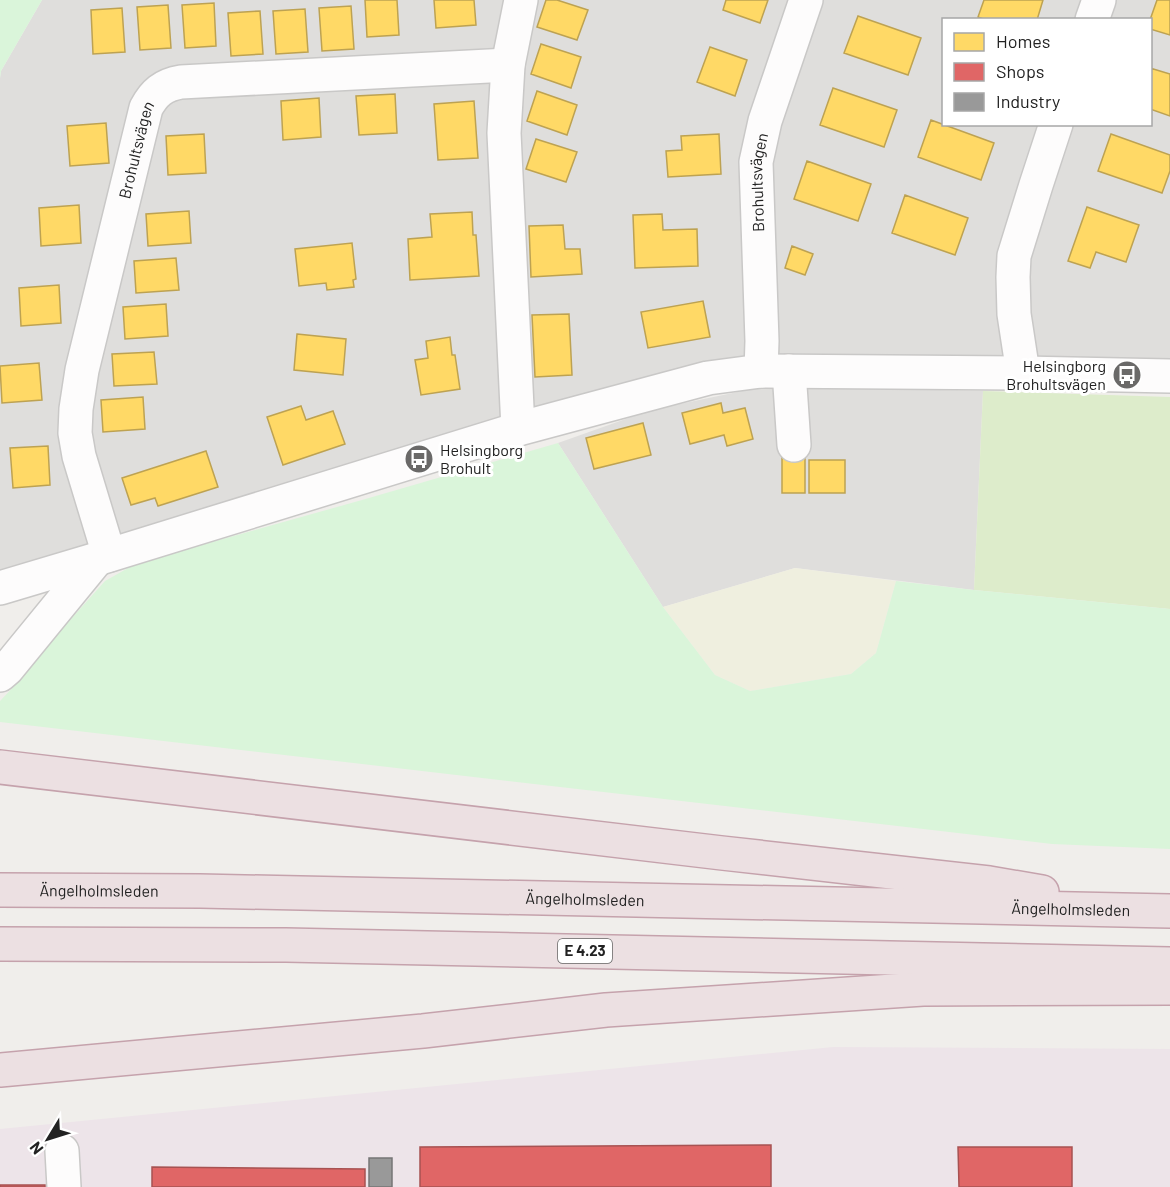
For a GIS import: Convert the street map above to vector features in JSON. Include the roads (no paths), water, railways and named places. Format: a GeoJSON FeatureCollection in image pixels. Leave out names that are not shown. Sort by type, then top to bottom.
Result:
{"type":"FeatureCollection","features":[{"type":"Feature","properties":{"kind":"highway"},"geometry":{"type":"LineString","coordinates":[[0,767],[988,883],[1159,911]]}},
{"type":"Feature","properties":{"kind":"highway","name":"Ängelholmsleden"},"geometry":{"type":"LineString","coordinates":[[0,890],[200,891],[1159,911]]}},
{"type":"Feature","properties":{"kind":"highway","name":"E 4.23"},"geometry":{"type":"LineString","coordinates":[[0,944],[286,945],[1170,964]]}},
{"type":"Feature","properties":{"kind":"highway"},"geometry":{"type":"LineString","coordinates":[[0,1070],[423,1031],[629,1008],[922,989],[1170,988]]}},
{"type":"Feature","properties":{"kind":"street"},"geometry":{"type":"LineString","coordinates":[[518,429],[504,133],[508,64],[521,0]]}},
{"type":"Feature","properties":{"kind":"street","name":"Brohultsvägen"},"geometry":{"type":"LineString","coordinates":[[794,445],[775,371],[762,341],[756,162],[765,121],[806,0]]}},
{"type":"Feature","properties":{"kind":"street"},"geometry":{"type":"LineString","coordinates":[[1093,18],[1099,0]]}},
{"type":"Feature","properties":{"kind":"street","name":"Brohultsvägen"},"geometry":{"type":"LineString","coordinates":[[103,557],[79,456],[75,434],[76,409],[82,370],[146,108],[156,92],[172,83],[181,82],[508,64]]}},
{"type":"Feature","properties":{"kind":"street"},"geometry":{"type":"LineString","coordinates":[[1023,373],[1014,314],[1014,256],[1055,126]]}},
{"type":"Feature","properties":{"kind":"street"},"geometry":{"type":"LineString","coordinates":[[0,588],[518,429],[708,378],[775,371],[1170,376]]}},
{"type":"Feature","properties":{"kind":"street"},"geometry":{"type":"LineString","coordinates":[[0,675],[103,557]]}},
{"type":"Feature","properties":{"kind":"street"},"geometry":{"type":"LineString","coordinates":[[62,1151],[63,1187]]}},
{"type":"Feature","properties":{"kind":"place","name":"Helsingborg Brohultsvägen"},"geometry":{"type":"Point","coordinates":[1127,375]}},
{"type":"Feature","properties":{"kind":"place","name":"Helsingborg Brohult"},"geometry":{"type":"Point","coordinates":[419,459]}}]}
